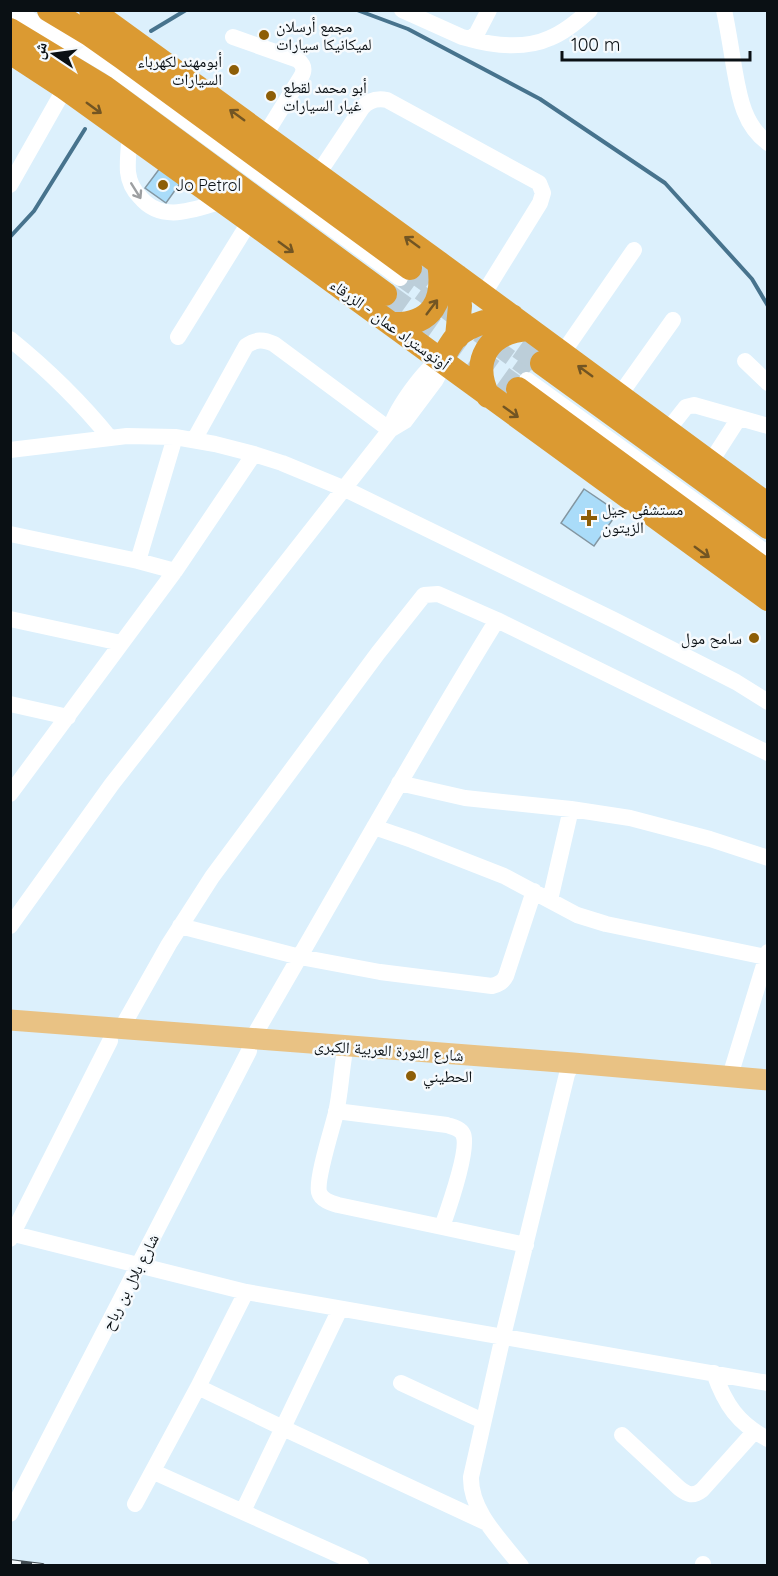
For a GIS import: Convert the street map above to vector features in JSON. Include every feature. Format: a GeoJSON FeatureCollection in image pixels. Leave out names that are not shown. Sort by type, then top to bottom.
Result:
{"type":"FeatureCollection","features":[{"type":"Feature","properties":{"kind":"highway"},"geometry":{"type":"LineString","coordinates":[[49,10],[123,58],[397,281]]}},
{"type":"Feature","properties":{"kind":"highway"},"geometry":{"type":"LineString","coordinates":[[96,12],[520,322],[536,372],[768,572]]}},
{"type":"Feature","properties":{"kind":"highway","name":"أوتوستراد عمان - الزرقاء"},"geometry":{"type":"LineString","coordinates":[[10,30],[104,87],[397,281]]}},
{"type":"Feature","properties":{"kind":"highway","name":"أوتوستراد عمان - الزرقاء"},"geometry":{"type":"LineString","coordinates":[[10,52],[66,88],[250,220],[768,599]]}},
{"type":"Feature","properties":{"kind":"highway"},"geometry":{"type":"LineString","coordinates":[[391,324],[405,325],[418,321],[429,313],[437,302],[448,269]]}},
{"type":"Feature","properties":{"kind":"highway"},"geometry":{"type":"LineString","coordinates":[[448,269],[460,306],[457,337]]}},
{"type":"Feature","properties":{"kind":"highway"},"geometry":{"type":"LineString","coordinates":[[441,360],[457,337],[483,322],[520,322]]}},
{"type":"Feature","properties":{"kind":"highway"},"geometry":{"type":"LineString","coordinates":[[488,396],[482,383],[481,370],[484,356],[491,344],[501,335],[514,330],[520,322]]}},
{"type":"Feature","properties":{"kind":"highway"},"geometry":{"type":"LineString","coordinates":[[536,372],[619,396],[768,505]]}},
{"type":"Feature","properties":{"kind":"highway"},"geometry":{"type":"LineString","coordinates":[[536,372],[768,527]]}},
{"type":"Feature","properties":{"kind":"main road","name":"شارع الثورة العربية الكبرى"},"geometry":{"type":"LineString","coordinates":[[10,1020],[115,1035]]}},
{"type":"Feature","properties":{"kind":"main road","name":"شارع الثورة العربية الكبرى"},"geometry":{"type":"LineString","coordinates":[[10,1033],[115,1035],[570,1069],[768,1092]]}},
{"type":"Feature","properties":{"kind":"main road","name":"شارع الثورة العربية الكبرى"},"geometry":{"type":"LineString","coordinates":[[251,1045],[344,1057],[730,1076],[768,1080]]}},
{"type":"Feature","properties":{"kind":"street"},"geometry":{"type":"LineString","coordinates":[[14,10],[128,80],[397,281]]}},
{"type":"Feature","properties":{"kind":"street"},"geometry":{"type":"LineString","coordinates":[[402,10],[462,37],[487,44],[506,45],[530,44],[550,39],[590,10]]}},
{"type":"Feature","properties":{"kind":"street"},"geometry":{"type":"LineString","coordinates":[[470,39],[477,33],[489,10]]}},
{"type":"Feature","properties":{"kind":"street"},"geometry":{"type":"LineString","coordinates":[[724,10],[741,105],[760,138],[768,143]]}},
{"type":"Feature","properties":{"kind":"street"},"geometry":{"type":"LineString","coordinates":[[10,18],[72,52],[135,94],[397,281]]}},
{"type":"Feature","properties":{"kind":"street"},"geometry":{"type":"LineString","coordinates":[[233,37],[298,60],[304,68],[304,72],[265,135]]}},
{"type":"Feature","properties":{"kind":"street"},"geometry":{"type":"LineString","coordinates":[[10,185],[66,88]]}},
{"type":"Feature","properties":{"kind":"street"},"geometry":{"type":"LineString","coordinates":[[318,174],[362,108],[371,101],[381,99],[391,102],[539,183],[543,193],[540,203],[483,295]]}},
{"type":"Feature","properties":{"kind":"street"},"geometry":{"type":"LineString","coordinates":[[130,134],[128,171],[130,182],[135,192],[150,207],[160,211],[181,213],[223,201]]}},
{"type":"Feature","properties":{"kind":"street"},"geometry":{"type":"LineString","coordinates":[[178,337],[250,220]]}},
{"type":"Feature","properties":{"kind":"street"},"geometry":{"type":"LineString","coordinates":[[536,372],[634,250]]}},
{"type":"Feature","properties":{"kind":"street"},"geometry":{"type":"LineString","coordinates":[[619,396],[673,320]]}},
{"type":"Feature","properties":{"kind":"street"},"geometry":{"type":"LineString","coordinates":[[10,339],[64,387],[90,413],[110,438]]}},
{"type":"Feature","properties":{"kind":"street"},"geometry":{"type":"LineString","coordinates":[[194,440],[241,353],[246,346],[259,340],[274,344],[390,430]]}},
{"type":"Feature","properties":{"kind":"street"},"geometry":{"type":"LineString","coordinates":[[10,926],[111,784],[345,489],[390,430],[396,413],[424,374],[441,360]]}},
{"type":"Feature","properties":{"kind":"street"},"geometry":{"type":"LineString","coordinates":[[745,361],[768,383]]}},
{"type":"Feature","properties":{"kind":"street"},"geometry":{"type":"LineString","coordinates":[[536,372],[618,436],[768,541]]}},
{"type":"Feature","properties":{"kind":"street"},"geometry":{"type":"LineString","coordinates":[[536,372],[768,554]]}},
{"type":"Feature","properties":{"kind":"street"},"geometry":{"type":"LineString","coordinates":[[668,431],[683,410],[690,405],[768,426]]}},
{"type":"Feature","properties":{"kind":"street"},"geometry":{"type":"LineString","coordinates":[[710,463],[739,418]]}},
{"type":"Feature","properties":{"kind":"street"},"geometry":{"type":"LineString","coordinates":[[138,561],[175,436]]}},
{"type":"Feature","properties":{"kind":"street"},"geometry":{"type":"LineString","coordinates":[[10,450],[110,438],[175,436],[254,454],[282,463],[345,489],[614,620],[736,682],[768,702]]}},
{"type":"Feature","properties":{"kind":"street"},"geometry":{"type":"LineString","coordinates":[[11,792],[175,571],[254,454]]}},
{"type":"Feature","properties":{"kind":"street"},"geometry":{"type":"LineString","coordinates":[[10,534],[175,571]]}},
{"type":"Feature","properties":{"kind":"street"},"geometry":{"type":"LineString","coordinates":[[768,753],[497,620],[438,594],[424,595],[378,652],[226,858],[180,926],[115,1035],[11,1235],[246,1292],[768,1383]]}},
{"type":"Feature","properties":{"kind":"street"},"geometry":{"type":"LineString","coordinates":[[10,619],[121,643]]}},
{"type":"Feature","properties":{"kind":"street","name":"شارع بلال بن رباح"},"geometry":{"type":"LineString","coordinates":[[10,1514],[251,1045],[399,783],[497,620]]}},
{"type":"Feature","properties":{"kind":"street"},"geometry":{"type":"LineString","coordinates":[[10,704],[68,717]]}},
{"type":"Feature","properties":{"kind":"street"},"geometry":{"type":"LineString","coordinates":[[399,783],[465,798],[571,809],[630,818],[710,839],[768,858]]}},
{"type":"Feature","properties":{"kind":"street"},"geometry":{"type":"LineString","coordinates":[[550,900],[571,809]]}},
{"type":"Feature","properties":{"kind":"street"},"geometry":{"type":"LineString","coordinates":[[374,827],[504,876],[578,915],[606,924],[767,955],[764,980],[730,1076]]}},
{"type":"Feature","properties":{"kind":"street"},"geometry":{"type":"LineString","coordinates":[[180,926],[300,957],[391,973],[492,986],[499,984],[506,976],[534,891]]}},
{"type":"Feature","properties":{"kind":"street"},"geometry":{"type":"LineString","coordinates":[[344,1057],[336,1111],[320,1177],[319,1192],[322,1197],[338,1205],[526,1245]]}},
{"type":"Feature","properties":{"kind":"street"},"geometry":{"type":"LineString","coordinates":[[521,1566],[477,1506],[471,1477],[503,1336],[570,1069]]}},
{"type":"Feature","properties":{"kind":"street"},"geometry":{"type":"LineString","coordinates":[[336,1111],[447,1125],[460,1130],[465,1139],[465,1147],[442,1227]]}},
{"type":"Feature","properties":{"kind":"street"},"geometry":{"type":"LineString","coordinates":[[135,1504],[154,1472],[246,1292]]}},
{"type":"Feature","properties":{"kind":"street"},"geometry":{"type":"LineString","coordinates":[[243,1511],[340,1309]]}},
{"type":"Feature","properties":{"kind":"street"},"geometry":{"type":"LineString","coordinates":[[622,1435],[686,1494],[695,1495],[761,1436],[742,1422],[731,1409],[714,1373]]}},
{"type":"Feature","properties":{"kind":"street"},"geometry":{"type":"LineString","coordinates":[[401,1383],[483,1421]]}},
{"type":"Feature","properties":{"kind":"street"},"geometry":{"type":"LineString","coordinates":[[198,1387],[488,1523]]}},
{"type":"Feature","properties":{"kind":"street"},"geometry":{"type":"LineString","coordinates":[[154,1472],[361,1565]]}},
{"type":"Feature","properties":{"kind":"building","name":"Jo Petrol"},"geometry":{"type":"Polygon","coordinates":[[[160,168],[181,182],[166,203],[145,188],[160,168]]]}},
{"type":"Feature","properties":{"kind":"building","name":"مستشفى جيل الزيتون"},"geometry":{"type":"Polygon","coordinates":[[[584,489],[618,512],[594,546],[561,523],[584,489]]]}},
{"type":"Feature","properties":{"kind":"waterway"},"geometry":{"type":"LineString","coordinates":[[151,31],[186,10]]}},
{"type":"Feature","properties":{"kind":"waterway"},"geometry":{"type":"LineString","coordinates":[[357,10],[408,29],[540,99],[665,183],[752,279],[768,306]]}},
{"type":"Feature","properties":{"kind":"waterway"},"geometry":{"type":"LineString","coordinates":[[10,237],[34,211],[85,129]]}},
{"type":"Feature","properties":{"kind":"tunnel"},"geometry":{"type":"LineString","coordinates":[[410,268],[455,300]]}},
{"type":"Feature","properties":{"kind":"tunnel"},"geometry":{"type":"LineString","coordinates":[[400,278],[532,373]]}},
{"type":"Feature","properties":{"kind":"tunnel"},"geometry":{"type":"LineString","coordinates":[[385,294],[518,389]]}},
{"type":"Feature","properties":{"kind":"tunnel"},"geometry":{"type":"LineString","coordinates":[[490,326],[542,363]]}},
{"type":"Feature","properties":{"kind":"railway"},"geometry":{"type":"LineString","coordinates":[[10,1562],[42,1566]]}},
{"type":"Feature","properties":{"kind":"place","name":"مجمع أرسلان لميكانيكا سيارات"},"geometry":{"type":"Point","coordinates":[264,35]}},
{"type":"Feature","properties":{"kind":"place","name":"أبومهند لكهرباء السيارات"},"geometry":{"type":"Point","coordinates":[234,70]}},
{"type":"Feature","properties":{"kind":"place","name":"أبو محمد لقطع غيار السيارات"},"geometry":{"type":"Point","coordinates":[271,96]}},
{"type":"Feature","properties":{"kind":"place","name":"Jo Petrol"},"geometry":{"type":"Point","coordinates":[163,185]}},
{"type":"Feature","properties":{"kind":"place","name":"مستشفى جيل الزيتون"},"geometry":{"type":"Point","coordinates":[589,518]}},
{"type":"Feature","properties":{"kind":"place","name":"سامح مول"},"geometry":{"type":"Point","coordinates":[754,638]}},
{"type":"Feature","properties":{"kind":"place","name":"الحطيني"},"geometry":{"type":"Point","coordinates":[411,1076]}}]}
